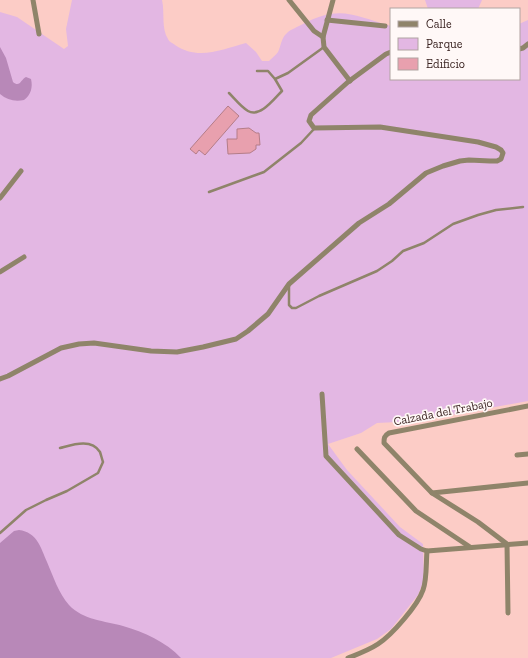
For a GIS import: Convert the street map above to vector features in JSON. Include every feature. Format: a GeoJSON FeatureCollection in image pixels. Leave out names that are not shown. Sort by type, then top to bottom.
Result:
{"type":"FeatureCollection","features":[{"type":"Feature","properties":{"kind":"street"},"geometry":{"type":"LineString","coordinates":[[33,0],[39,34]]}},
{"type":"Feature","properties":{"kind":"street"},"geometry":{"type":"LineString","coordinates":[[289,0],[314,31],[323,37]]}},
{"type":"Feature","properties":{"kind":"street"},"geometry":{"type":"LineString","coordinates":[[333,0],[323,37],[324,48],[350,81]]}},
{"type":"Feature","properties":{"kind":"street"},"geometry":{"type":"LineString","coordinates":[[327,20],[385,26]]}},
{"type":"Feature","properties":{"kind":"street"},"geometry":{"type":"LineString","coordinates":[[0,379],[61,348],[79,344],[94,343],[151,351],[177,352],[236,339],[268,314],[289,284],[359,223],[389,204],[426,174],[443,166],[460,161],[497,161],[501,159],[503,153],[501,150],[478,142],[380,127],[314,128],[309,121],[311,115],[350,81],[390,53]]}},
{"type":"Feature","properties":{"kind":"street"},"geometry":{"type":"LineString","coordinates":[[0,198],[21,171]]}},
{"type":"Feature","properties":{"kind":"street"},"geometry":{"type":"LineString","coordinates":[[0,272],[24,257]]}},
{"type":"Feature","properties":{"kind":"street"},"geometry":{"type":"LineString","coordinates":[[322,394],[326,456],[399,534],[421,549],[427,550],[528,543]]}},
{"type":"Feature","properties":{"kind":"street","name":"Calzada del Trabajo"},"geometry":{"type":"LineString","coordinates":[[507,544],[478,522],[432,493],[384,443],[385,436],[389,433],[528,406]]}},
{"type":"Feature","properties":{"kind":"street"},"geometry":{"type":"LineString","coordinates":[[357,449],[416,511],[470,547]]}},
{"type":"Feature","properties":{"kind":"street"},"geometry":{"type":"LineString","coordinates":[[517,455],[528,454]]}},
{"type":"Feature","properties":{"kind":"street"},"geometry":{"type":"LineString","coordinates":[[432,493],[528,483]]}},
{"type":"Feature","properties":{"kind":"street"},"geometry":{"type":"LineString","coordinates":[[507,544],[508,613]]}},
{"type":"Feature","properties":{"kind":"street"},"geometry":{"type":"LineString","coordinates":[[348,658],[369,650],[380,643],[407,616],[420,598],[424,588],[427,550]]}},
{"type":"Feature","properties":{"kind":"lane"},"geometry":{"type":"LineString","coordinates":[[275,79],[288,73],[324,48]]}},
{"type":"Feature","properties":{"kind":"lane"},"geometry":{"type":"LineString","coordinates":[[229,93],[248,111],[254,113],[260,112],[282,92],[275,79],[268,71],[256,71]]}},
{"type":"Feature","properties":{"kind":"lane"},"geometry":{"type":"LineString","coordinates":[[209,192],[264,172],[301,143],[314,128]]}},
{"type":"Feature","properties":{"kind":"lane"},"geometry":{"type":"LineString","coordinates":[[289,284],[289,305],[292,308],[296,308],[319,296],[377,271],[403,251],[424,243],[453,224],[496,210],[523,207]]}},
{"type":"Feature","properties":{"kind":"lane"},"geometry":{"type":"LineString","coordinates":[[0,533],[26,510],[67,491],[98,472],[103,462],[99,451],[91,445],[79,443],[60,448]]}},
{"type":"Feature","properties":{"kind":"green space"},"geometry":{"type":"Polygon","coordinates":[[[72,0],[162,0],[166,35],[169,41],[175,45],[184,50],[202,53],[246,43],[256,52],[262,61],[269,61],[278,52],[282,40],[290,30],[327,14],[347,14],[390,26],[390,80],[520,80],[520,24],[528,20],[528,401],[418,421],[377,423],[361,433],[328,444],[347,470],[400,527],[423,544],[424,580],[418,595],[391,629],[377,639],[331,658],[0,658],[0,12],[17,17],[64,49],[68,46],[66,29],[72,0]]]}},
{"type":"Feature","properties":{"kind":"green space"},"geometry":{"type":"Polygon","coordinates":[[[425,0],[482,0],[478,8],[428,8],[425,0]]]}},
{"type":"Feature","properties":{"kind":"shaded area"},"geometry":{"type":"Polygon","coordinates":[[[0,47],[6,58],[13,82],[15,84],[19,84],[26,77],[31,79],[31,91],[24,100],[11,100],[0,94],[0,47]]]}},
{"type":"Feature","properties":{"kind":"shaded area"},"geometry":{"type":"Polygon","coordinates":[[[19,530],[30,534],[38,542],[59,590],[65,601],[75,610],[87,617],[139,631],[162,642],[181,658],[0,658],[0,543],[14,531],[19,530]]]}},
{"type":"Feature","properties":{"kind":"building"},"geometry":{"type":"Polygon","coordinates":[[[228,106],[239,116],[205,155],[199,150],[196,154],[190,149],[228,106]]]}},
{"type":"Feature","properties":{"kind":"building"},"geometry":{"type":"Polygon","coordinates":[[[249,128],[256,133],[259,133],[260,145],[256,145],[256,149],[250,153],[228,154],[227,139],[237,139],[237,129],[249,128]]]}}]}
